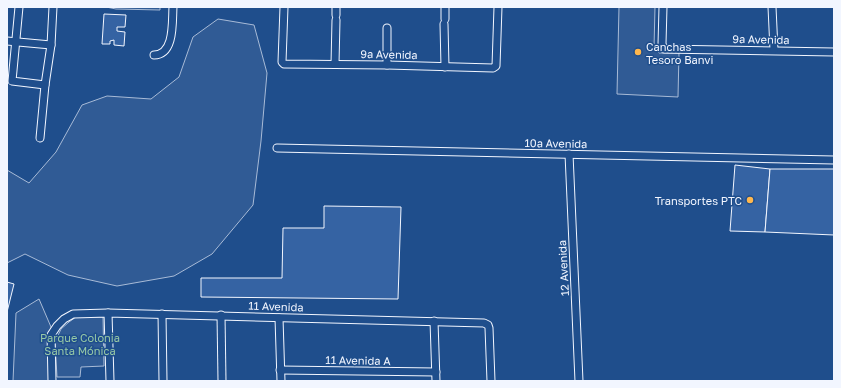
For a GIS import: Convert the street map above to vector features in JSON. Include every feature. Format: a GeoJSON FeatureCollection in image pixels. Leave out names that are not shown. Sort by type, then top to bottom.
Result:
{"type":"FeatureCollection","features":[{"type":"Feature","properties":{"kind":"street"},"geometry":{"type":"LineString","coordinates":[[19,7],[12,79],[13,82],[45,85]]}},
{"type":"Feature","properties":{"kind":"street"},"geometry":{"type":"LineString","coordinates":[[40,138],[45,85],[51,45],[53,7]]}},
{"type":"Feature","properties":{"kind":"street"},"geometry":{"type":"LineString","coordinates":[[154,56],[163,52],[170,40],[173,7]]}},
{"type":"Feature","properties":{"kind":"street","name":"9a Avenida"},"geometry":{"type":"LineString","coordinates":[[284,7],[282,62],[284,64],[493,68],[496,66],[498,7]]}},
{"type":"Feature","properties":{"kind":"street"},"geometry":{"type":"LineString","coordinates":[[335,64],[336,7]]}},
{"type":"Feature","properties":{"kind":"street"},"geometry":{"type":"LineString","coordinates":[[444,67],[445,7]]}},
{"type":"Feature","properties":{"kind":"street","name":"9a Avenida"},"geometry":{"type":"LineString","coordinates":[[663,7],[662,44],[664,49],[834,52]]}},
{"type":"Feature","properties":{"kind":"street"},"geometry":{"type":"LineString","coordinates":[[772,7],[774,50]]}},
{"type":"Feature","properties":{"kind":"street"},"geometry":{"type":"LineString","coordinates":[[386,65],[387,28]]}},
{"type":"Feature","properties":{"kind":"street"},"geometry":{"type":"LineString","coordinates":[[7,41],[51,45]]}},
{"type":"Feature","properties":{"kind":"street","name":"10a Avenida"},"geometry":{"type":"LineString","coordinates":[[277,148],[834,160]]}},
{"type":"Feature","properties":{"kind":"street","name":"12 Avenida"},"geometry":{"type":"LineString","coordinates":[[569,154],[579,381]]}},
{"type":"Feature","properties":{"kind":"street"},"geometry":{"type":"LineString","coordinates":[[108,313],[110,381]]}},
{"type":"Feature","properties":{"kind":"street","name":"11 Avenida"},"geometry":{"type":"LineString","coordinates":[[52,381],[51,335],[64,319],[73,314],[108,313],[484,323],[488,325],[489,328],[491,381]]}},
{"type":"Feature","properties":{"kind":"street"},"geometry":{"type":"LineString","coordinates":[[162,314],[163,381]]}},
{"type":"Feature","properties":{"kind":"street"},"geometry":{"type":"LineString","coordinates":[[221,315],[222,381]]}},
{"type":"Feature","properties":{"kind":"street"},"geometry":{"type":"LineString","coordinates":[[279,318],[281,381]]}},
{"type":"Feature","properties":{"kind":"street"},"geometry":{"type":"LineString","coordinates":[[434,321],[436,381]]}},
{"type":"Feature","properties":{"kind":"street","name":"11 Avenida A"},"geometry":{"type":"LineString","coordinates":[[280,370],[436,372]]}},
{"type":"Feature","properties":{"kind":"shaded area"},"geometry":{"type":"Polygon","coordinates":[[[106,7],[160,7],[160,10],[116,9],[106,7]]]}},
{"type":"Feature","properties":{"kind":"shaded area","name":"Canchas Tesoro Banvi"},"geometry":{"type":"Polygon","coordinates":[[[619,7],[655,7],[654,48],[659,53],[679,53],[678,97],[617,94],[619,7]]]}},
{"type":"Feature","properties":{"kind":"shaded area"},"geometry":{"type":"Polygon","coordinates":[[[218,19],[254,25],[267,73],[261,141],[253,205],[212,254],[174,276],[117,286],[68,275],[25,254],[7,263],[7,170],[29,183],[56,152],[82,105],[107,96],[151,99],[179,77],[193,37],[218,19]]]}},
{"type":"Feature","properties":{"kind":"shaded area"},"geometry":{"type":"Polygon","coordinates":[[[39,299],[51,327],[52,381],[13,381],[16,313],[39,299]]]}},
{"type":"Feature","properties":{"kind":"shaded area","name":"Parque Colonia Santa Mónica"},"geometry":{"type":"Polygon","coordinates":[[[76,317],[103,317],[104,366],[81,367],[80,377],[57,377],[55,342],[61,329],[76,317]]]}},
{"type":"Feature","properties":{"kind":"building"},"geometry":{"type":"Polygon","coordinates":[[[104,14],[126,15],[125,27],[117,27],[117,31],[125,32],[124,46],[114,45],[114,40],[110,41],[110,44],[102,44],[104,14]]]}},
{"type":"Feature","properties":{"kind":"building","name":"Transportes PTC"},"geometry":{"type":"Polygon","coordinates":[[[735,165],[770,169],[765,232],[730,231],[735,165]]]}},
{"type":"Feature","properties":{"kind":"building"},"geometry":{"type":"Polygon","coordinates":[[[770,169],[834,169],[834,235],[765,232],[770,169]]]}},
{"type":"Feature","properties":{"kind":"building"},"geometry":{"type":"Polygon","coordinates":[[[324,206],[401,207],[398,299],[201,297],[201,278],[282,278],[283,228],[324,228],[324,206]]]}},
{"type":"Feature","properties":{"kind":"building"},"geometry":{"type":"Polygon","coordinates":[[[7,282],[14,284],[7,312],[7,282]]]}},
{"type":"Feature","properties":{"kind":"place","name":"Canchas Tesoro Banvi"},"geometry":{"type":"Point","coordinates":[638,52]}},
{"type":"Feature","properties":{"kind":"place","name":"Transportes PTC"},"geometry":{"type":"Point","coordinates":[750,200]}}]}
